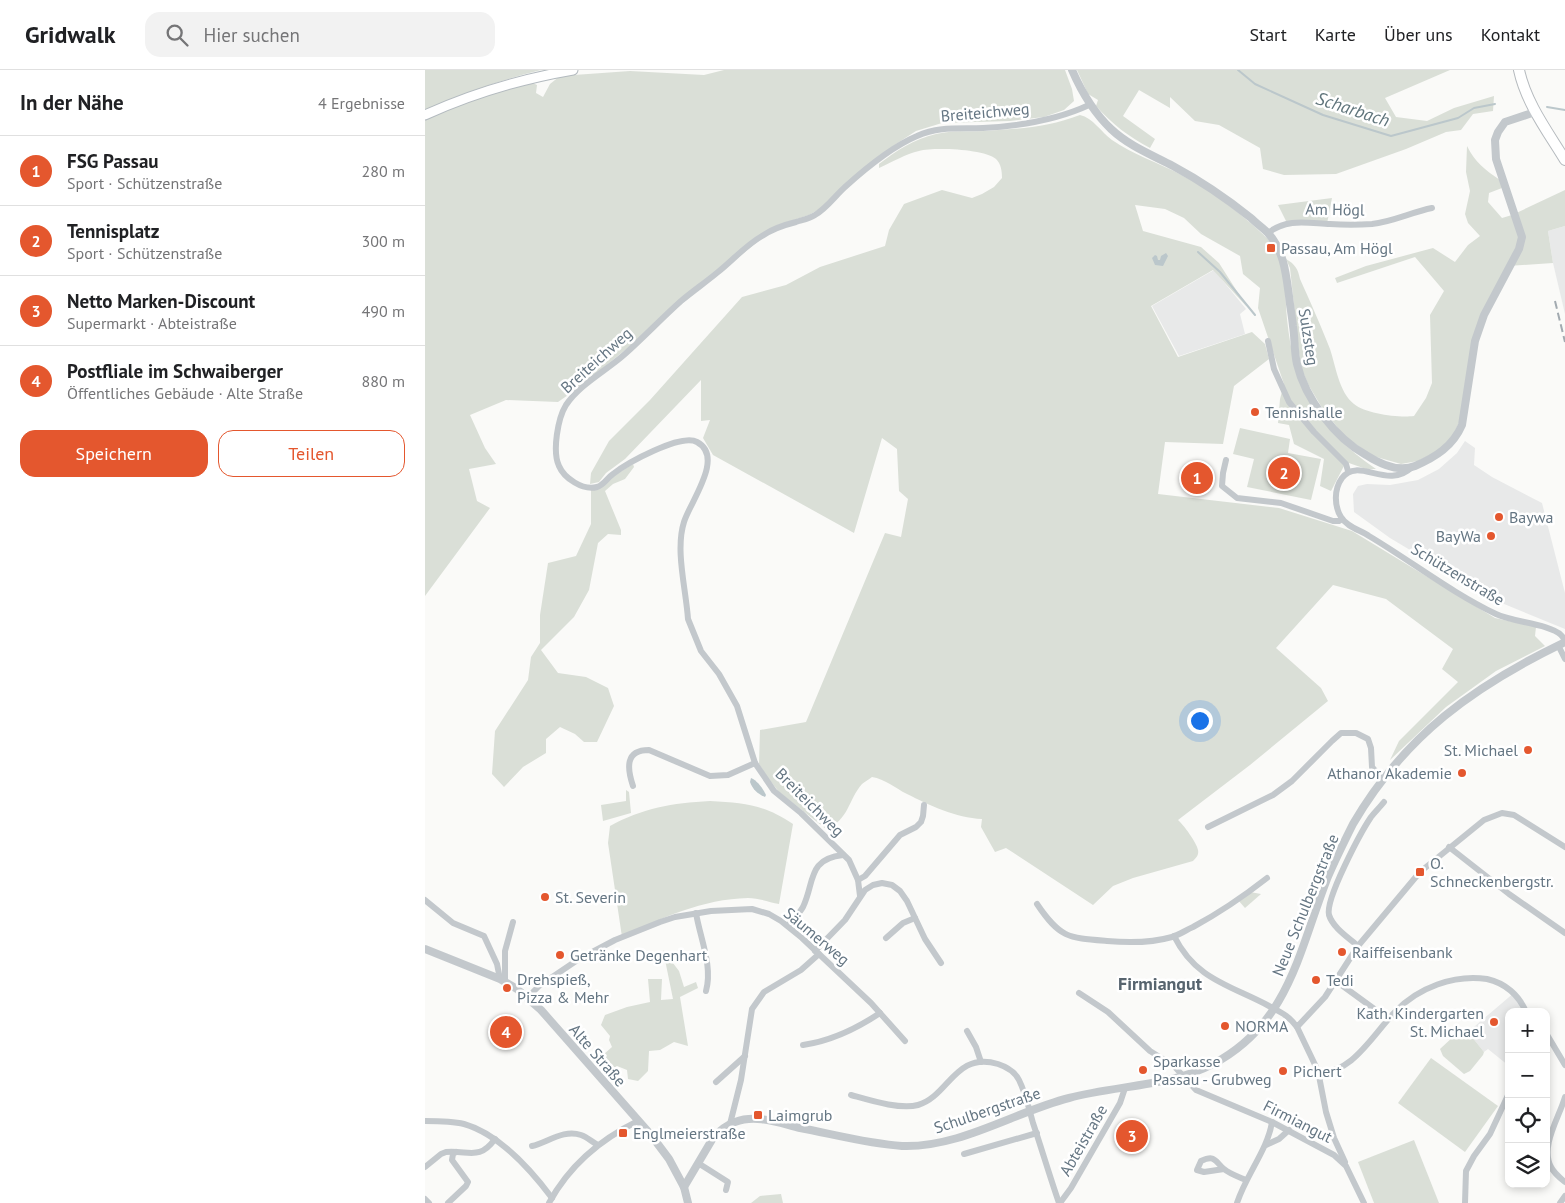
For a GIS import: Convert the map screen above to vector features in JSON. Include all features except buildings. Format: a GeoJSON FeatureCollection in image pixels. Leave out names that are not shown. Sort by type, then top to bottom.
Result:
{"type":"FeatureCollection","features":[{"type":"Feature","properties":{"kind":"main road"},"geometry":{"type":"LineString","coordinates":[[425,115],[483,91],[544,75],[573,70]]}},
{"type":"Feature","properties":{"kind":"main road"},"geometry":{"type":"LineString","coordinates":[[1519,70],[1535,112],[1565,160]]}},
{"type":"Feature","properties":{"kind":"street","name":"Sulzsteg"},"geometry":{"type":"LineString","coordinates":[[1072,70],[1089,106],[1111,130],[1128,143],[1198,179],[1225,197],[1268,233],[1276,244],[1285,268],[1297,364],[1303,382],[1319,409],[1340,436],[1359,452],[1386,466],[1399,468],[1411,467],[1439,454],[1457,438],[1463,425],[1475,341],[1484,315],[1519,249],[1522,237],[1495,149],[1497,132],[1505,122],[1525,117],[1535,112]]}},
{"type":"Feature","properties":{"kind":"street","name":"Breiteichweg"},"geometry":{"type":"LineString","coordinates":[[858,880],[854,868],[843,855],[801,813],[774,791],[755,763],[737,706],[719,674],[701,651],[688,619],[681,541],[685,519],[707,469],[707,457],[704,448],[695,440],[669,444],[613,473],[601,485],[586,487],[572,480],[559,466],[557,440],[563,410],[579,391],[623,356],[682,300],[751,244],[773,230],[813,217],[825,208],[845,187],[902,143],[930,131],[950,127],[982,128],[1016,124],[1047,119],[1089,106]]}},
{"type":"Feature","properties":{"kind":"street","name":"Am Högl"},"geometry":{"type":"LineString","coordinates":[[1268,233],[1287,222],[1349,225],[1375,224],[1432,208]]}},
{"type":"Feature","properties":{"kind":"street"},"geometry":{"type":"LineString","coordinates":[[1269,341],[1274,369],[1289,402],[1314,432],[1346,464],[1348,471]]}},
{"type":"Feature","properties":{"kind":"street","name":"Schützenstraße"},"geometry":{"type":"LineString","coordinates":[[1226,460],[1222,486],[1237,498],[1281,503],[1333,521],[1342,519],[1348,525],[1369,536],[1481,606],[1507,618],[1544,627],[1556,632],[1561,635],[1563,643]]}},
{"type":"Feature","properties":{"kind":"street"},"geometry":{"type":"LineString","coordinates":[[1342,519],[1336,508],[1335,498],[1341,479],[1348,471],[1356,469],[1392,477],[1405,474],[1411,467]]}},
{"type":"Feature","properties":{"kind":"street"},"geometry":{"type":"LineString","coordinates":[[1563,643],[1565,659]]}},
{"type":"Feature","properties":{"kind":"street","name":"Neue Schulbergstraße"},"geometry":{"type":"LineString","coordinates":[[1274,1008],[1287,987],[1298,963],[1325,885],[1341,848],[1382,779],[1427,730],[1452,708],[1492,680],[1563,643]]}},
{"type":"Feature","properties":{"kind":"street"},"geometry":{"type":"LineString","coordinates":[[1208,827],[1273,795],[1292,781],[1341,733],[1356,733],[1368,739],[1371,748],[1372,767],[1382,779]]}},
{"type":"Feature","properties":{"kind":"street"},"geometry":{"type":"LineString","coordinates":[[633,786],[629,773],[630,760],[638,751],[649,750],[710,776],[728,775],[755,763]]}},
{"type":"Feature","properties":{"kind":"street"},"geometry":{"type":"LineString","coordinates":[[1358,946],[1334,924],[1329,914],[1330,905],[1356,842],[1371,817],[1384,802]]}},
{"type":"Feature","properties":{"kind":"street"},"geometry":{"type":"LineString","coordinates":[[860,896],[858,880],[865,876],[900,835],[916,827],[921,822],[923,805]]}},
{"type":"Feature","properties":{"kind":"street"},"geometry":{"type":"LineString","coordinates":[[1174,936],[1181,950],[1202,973],[1219,984],[1253,997],[1284,1013],[1297,1027],[1320,1003],[1358,946],[1420,872],[1485,820],[1502,814],[1514,815],[1565,847]]}},
{"type":"Feature","properties":{"kind":"street"},"geometry":{"type":"LineString","coordinates":[[1449,847],[1509,894],[1565,934]]}},
{"type":"Feature","properties":{"kind":"street"},"geometry":{"type":"LineString","coordinates":[[788,926],[802,909],[817,866],[827,858],[843,855]]}},
{"type":"Feature","properties":{"kind":"street"},"geometry":{"type":"LineString","coordinates":[[1037,904],[1058,930],[1077,938],[1131,942],[1150,941],[1174,936],[1207,919],[1267,878]]}},
{"type":"Feature","properties":{"kind":"street"},"geometry":{"type":"LineString","coordinates":[[684,1187],[713,1138],[730,1124],[745,1056],[750,1017],[757,1001],[764,992],[801,970],[845,920],[865,890],[873,885],[882,883],[892,885],[900,891],[941,963]]}},
{"type":"Feature","properties":{"kind":"street"},"geometry":{"type":"LineString","coordinates":[[425,900],[453,923],[484,936],[503,980]]}},
{"type":"Feature","properties":{"kind":"street","name":"Säumerweg"},"geometry":{"type":"LineString","coordinates":[[527,998],[555,974],[594,951],[660,922],[696,913],[752,910],[769,914],[788,926],[849,982],[905,1041]]}},
{"type":"Feature","properties":{"kind":"street"},"geometry":{"type":"LineString","coordinates":[[696,913],[707,965],[709,982],[706,991]]}},
{"type":"Feature","properties":{"kind":"street"},"geometry":{"type":"LineString","coordinates":[[886,938],[903,923],[915,918]]}},
{"type":"Feature","properties":{"kind":"street"},"geometry":{"type":"LineString","coordinates":[[503,980],[505,951],[513,922]]}},
{"type":"Feature","properties":{"kind":"street","name":"Alte Straße"},"geometry":{"type":"LineString","coordinates":[[425,949],[503,980],[527,998],[552,1023],[651,1135],[669,1159],[684,1187],[688,1203]]}},
{"type":"Feature","properties":{"kind":"street"},"geometry":{"type":"LineString","coordinates":[[1318,1071],[1327,1073],[1341,1068],[1368,1044],[1404,1003],[1422,991],[1450,981],[1471,978],[1489,980],[1503,985],[1516,995],[1524,1008]]}},
{"type":"Feature","properties":{"kind":"street"},"geometry":{"type":"LineString","coordinates":[[1336,981],[1388,1020]]}},
{"type":"Feature","properties":{"kind":"street"},"geometry":{"type":"LineString","coordinates":[[1079,993],[1101,1006],[1150,1050],[1174,1066],[1183,1076]]}},
{"type":"Feature","properties":{"kind":"street","name":"Schulbergstraße"},"geometry":{"type":"LineString","coordinates":[[730,1124],[743,1120],[763,1120],[871,1142],[901,1146],[929,1145],[957,1138],[1073,1096],[1183,1076],[1212,1064],[1235,1050],[1259,1028],[1274,1008]]}},
{"type":"Feature","properties":{"kind":"street"},"geometry":{"type":"LineString","coordinates":[[803,1045],[817,1043],[859,1028],[880,1013]]}},
{"type":"Feature","properties":{"kind":"street","name":"Firmiangut"},"geometry":{"type":"LineString","coordinates":[[1297,1027],[1318,1071],[1326,1112],[1334,1138],[1364,1203]]}},
{"type":"Feature","properties":{"kind":"street"},"geometry":{"type":"LineString","coordinates":[[851,1095],[903,1106],[919,1105],[934,1096],[952,1077],[964,1068],[981,1062],[976,1047],[967,1031]]}},
{"type":"Feature","properties":{"kind":"street"},"geometry":{"type":"LineString","coordinates":[[1550,1040],[1565,1065]]}},
{"type":"Feature","properties":{"kind":"street"},"geometry":{"type":"LineString","coordinates":[[716,1082],[745,1056]]}},
{"type":"Feature","properties":{"kind":"street","name":"Abteistraße"},"geometry":{"type":"LineString","coordinates":[[981,1062],[1001,1065],[1018,1078],[1059,1203]]}},
{"type":"Feature","properties":{"kind":"street","name":"Firmiangut"},"geometry":{"type":"LineString","coordinates":[[1183,1076],[1196,1090],[1289,1130],[1329,1152],[1346,1166]]}},
{"type":"Feature","properties":{"kind":"street","name":"Abteistraße"},"geometry":{"type":"LineString","coordinates":[[1059,1203],[1071,1188],[1120,1103],[1125,1088]]}},
{"type":"Feature","properties":{"kind":"street"},"geometry":{"type":"LineString","coordinates":[[1565,1097],[1548,1152],[1551,1167],[1565,1182]]}},
{"type":"Feature","properties":{"kind":"street"},"geometry":{"type":"LineString","coordinates":[[1465,1203],[1466,1171],[1490,1134],[1507,1098]]}},
{"type":"Feature","properties":{"kind":"street"},"geometry":{"type":"LineString","coordinates":[[425,1121],[464,1124],[479,1130],[495,1140],[526,1167],[551,1201],[573,1170],[598,1145],[619,1130],[637,1121]]}},
{"type":"Feature","properties":{"kind":"street"},"geometry":{"type":"LineString","coordinates":[[1237,1203],[1246,1180],[1266,1145],[1272,1122]]}},
{"type":"Feature","properties":{"kind":"street"},"geometry":{"type":"LineString","coordinates":[[1266,1145],[1279,1139],[1289,1130]]}},
{"type":"Feature","properties":{"kind":"street"},"geometry":{"type":"LineString","coordinates":[[532,1146],[569,1133],[581,1135],[598,1145]]}},
{"type":"Feature","properties":{"kind":"street"},"geometry":{"type":"LineString","coordinates":[[964,1154],[1037,1133]]}},
{"type":"Feature","properties":{"kind":"street"},"geometry":{"type":"LineString","coordinates":[[425,1167],[446,1152],[482,1152],[489,1148],[495,1140]]}},
{"type":"Feature","properties":{"kind":"street"},"geometry":{"type":"LineString","coordinates":[[446,1152],[468,1182],[448,1203]]}},
{"type":"Feature","properties":{"kind":"street"},"geometry":{"type":"LineString","coordinates":[[452,1160],[453,1154],[456,1152]]}},
{"type":"Feature","properties":{"kind":"street"},"geometry":{"type":"LineString","coordinates":[[698,1163],[728,1182],[726,1190]]}},
{"type":"Feature","properties":{"kind":"street"},"geometry":{"type":"LineString","coordinates":[[1224,1169],[1246,1180]]}},
{"type":"Feature","properties":{"kind":"street"},"geometry":{"type":"LineString","coordinates":[[1560,1203],[1565,1196]]}},
{"type":"Feature","properties":{"kind":"street"},"geometry":{"type":"LineString","coordinates":[[425,1199],[429,1203]]}},
{"type":"Feature","properties":{"kind":"shaded area"},"geometry":{"type":"Polygon","coordinates":[[[425,70],[541,70],[482,87],[425,110],[425,70]]]}},
{"type":"Feature","properties":{"kind":"shaded area"},"geometry":{"type":"Polygon","coordinates":[[[724,70],[1065,70],[1074,101],[1064,110],[1044,117],[1010,121],[942,123],[916,131],[893,146],[823,207],[809,215],[778,225],[581,386],[558,402],[506,400],[470,415],[485,448],[496,464],[469,469],[477,501],[490,508],[425,596],[425,119],[458,104],[531,82],[537,85],[536,93],[543,97],[550,84],[560,76],[630,71],[704,75],[724,70]]]}},
{"type":"Feature","properties":{"kind":"shaded area"},"geometry":{"type":"Polygon","coordinates":[[[1077,70],[1450,70],[1385,98],[1396,117],[1427,121],[1454,108],[1494,96],[1493,111],[1473,114],[1461,130],[1446,132],[1406,149],[1336,174],[1284,175],[1263,169],[1260,148],[1219,125],[1195,121],[1170,97],[1170,108],[1139,90],[1123,116],[1155,139],[1150,148],[1121,130],[1102,113],[1096,106],[1098,100],[1088,94],[1077,70]]]}},
{"type":"Feature","properties":{"kind":"shaded area"},"geometry":{"type":"Polygon","coordinates":[[[1080,115],[1089,119],[1108,137],[1120,145],[1193,181],[1229,205],[1270,241],[1280,259],[1285,285],[1290,344],[1303,387],[1312,405],[1339,439],[1376,469],[1366,469],[1346,462],[1331,491],[1320,486],[1324,459],[1294,444],[1289,425],[1278,423],[1280,399],[1284,384],[1258,308],[1260,288],[1243,274],[1240,256],[1201,234],[1184,218],[1165,209],[1135,205],[1143,231],[1201,247],[1219,263],[1247,307],[1213,270],[1151,306],[1178,357],[1252,332],[1265,344],[1269,359],[1234,386],[1223,444],[1165,442],[1158,494],[1279,508],[1352,531],[1495,618],[1536,627],[1535,636],[1545,646],[1496,671],[1446,707],[1390,760],[1399,741],[1458,682],[1442,669],[1453,649],[1386,599],[1333,585],[1276,648],[1321,688],[1328,701],[1250,765],[1178,820],[1197,847],[1198,855],[1193,861],[1133,878],[1113,886],[1093,905],[1006,848],[995,852],[981,827],[982,819],[962,816],[943,810],[872,777],[857,790],[844,815],[834,825],[826,829],[779,792],[759,764],[760,730],[806,722],[885,533],[901,537],[908,499],[899,491],[897,449],[882,438],[854,533],[713,455],[703,438],[710,420],[701,421],[701,380],[625,459],[606,473],[599,482],[590,484],[591,473],[609,441],[650,400],[742,297],[786,285],[820,267],[885,246],[889,230],[904,204],[942,190],[972,198],[994,187],[1002,178],[1001,168],[996,159],[970,151],[947,149],[919,151],[879,168],[879,164],[906,146],[936,134],[1033,127],[1080,115]]]}},
{"type":"Feature","properties":{"kind":"shaded area"},"geometry":{"type":"Polygon","coordinates":[[[1467,146],[1473,157],[1500,180],[1502,188],[1489,193],[1488,202],[1502,218],[1565,190],[1565,226],[1548,231],[1553,263],[1508,266],[1482,313],[1463,413],[1454,434],[1441,448],[1430,455],[1418,461],[1401,464],[1373,456],[1344,436],[1321,406],[1309,386],[1302,370],[1290,268],[1286,259],[1297,270],[1330,349],[1341,386],[1349,399],[1359,407],[1374,413],[1392,416],[1414,416],[1426,398],[1432,383],[1430,315],[1444,291],[1415,257],[1337,283],[1335,278],[1366,266],[1433,248],[1455,262],[1468,245],[1480,236],[1468,223],[1465,214],[1470,191],[1466,172],[1467,146]]]}},
{"type":"Feature","properties":{"kind":"shaded area"},"geometry":{"type":"Polygon","coordinates":[[[1332,198],[1327,224],[1287,223],[1278,205],[1332,198]]]}},
{"type":"Feature","properties":{"kind":"shaded area"},"geometry":{"type":"Polygon","coordinates":[[[1565,226],[1565,314],[1553,263],[1548,231],[1565,226]]]}},
{"type":"Feature","properties":{"kind":"shaded area"},"geometry":{"type":"Polygon","coordinates":[[[1166,253],[1168,256],[1163,266],[1155,265],[1152,258],[1155,255],[1160,260],[1161,256],[1166,253]]]}},
{"type":"Feature","properties":{"kind":"shaded area"},"geometry":{"type":"Polygon","coordinates":[[[1214,270],[1246,309],[1240,314],[1245,334],[1179,356],[1152,306],[1214,270]]]}},
{"type":"Feature","properties":{"kind":"shaded area"},"geometry":{"type":"Polygon","coordinates":[[[1240,428],[1290,439],[1288,453],[1321,459],[1311,500],[1247,487],[1254,459],[1233,454],[1240,428]]]}},
{"type":"Feature","properties":{"kind":"shaded area"},"geometry":{"type":"Polygon","coordinates":[[[1465,441],[1475,448],[1474,465],[1492,477],[1542,503],[1565,593],[1565,629],[1492,599],[1390,538],[1354,512],[1353,494],[1358,486],[1367,484],[1390,485],[1418,480],[1439,469],[1457,453],[1465,441]]]}},
{"type":"Feature","properties":{"kind":"shaded area"},"geometry":{"type":"Polygon","coordinates":[[[633,464],[634,467],[625,479],[613,484],[605,491],[621,530],[621,535],[608,534],[598,543],[589,590],[574,617],[541,650],[558,673],[586,677],[608,688],[614,706],[597,742],[584,742],[575,734],[560,727],[546,739],[546,753],[523,767],[504,787],[492,774],[495,731],[528,680],[531,657],[540,643],[540,615],[548,563],[576,556],[591,524],[591,490],[633,464]]]}},
{"type":"Feature","properties":{"kind":"shaded area"},"geometry":{"type":"Polygon","coordinates":[[[751,778],[762,788],[766,795],[765,797],[754,789],[750,782],[751,778]]]}},
{"type":"Feature","properties":{"kind":"shaded area"},"geometry":{"type":"Polygon","coordinates":[[[626,790],[629,792],[631,813],[603,821],[601,805],[626,801],[626,790]]]}},
{"type":"Feature","properties":{"kind":"shaded area"},"geometry":{"type":"Polygon","coordinates":[[[710,801],[763,808],[793,824],[779,904],[748,898],[715,902],[667,917],[622,937],[608,843],[610,826],[634,815],[658,808],[683,803],[710,801]]]}},
{"type":"Feature","properties":{"kind":"shaded area"},"geometry":{"type":"Polygon","coordinates":[[[1250,892],[1261,894],[1245,908],[1238,900],[1250,892]]]}},
{"type":"Feature","properties":{"kind":"shaded area"},"geometry":{"type":"Polygon","coordinates":[[[663,950],[679,971],[684,987],[696,982],[698,988],[680,997],[688,1046],[674,1042],[660,1050],[649,1051],[648,1071],[638,1081],[628,1079],[627,1070],[617,1066],[605,1074],[595,1062],[612,1047],[609,1040],[610,1036],[601,1025],[605,1015],[627,1007],[650,1002],[648,979],[662,979],[661,1000],[673,999],[663,950]]]}},
{"type":"Feature","properties":{"kind":"shaded area","name":"Kath. Kindergarten St. Michael"},"geometry":{"type":"Polygon","coordinates":[[[1515,992],[1525,1008],[1505,1008],[1505,1063],[1488,1049],[1484,1052],[1468,1032],[1515,992]]]}},
{"type":"Feature","properties":{"kind":"shaded area"},"geometry":{"type":"Polygon","coordinates":[[[1462,1032],[1468,1032],[1484,1052],[1470,1071],[1464,1074],[1443,1056],[1440,1049],[1454,1036],[1462,1032]]]}},
{"type":"Feature","properties":{"kind":"shaded area"},"geometry":{"type":"Polygon","coordinates":[[[1431,1058],[1498,1106],[1465,1152],[1398,1103],[1431,1058]]]}},
{"type":"Feature","properties":{"kind":"shaded area"},"geometry":{"type":"Polygon","coordinates":[[[1414,1140],[1439,1203],[1374,1203],[1358,1162],[1414,1140]]]}},
{"type":"Feature","properties":{"kind":"shaded area"},"geometry":{"type":"Polygon","coordinates":[[[781,1194],[783,1203],[751,1203],[760,1196],[781,1194]]]}},
{"type":"Feature","properties":{"kind":"waterway","name":"Scharbach"},"geometry":{"type":"LineString","coordinates":[[1238,70],[1255,84],[1323,115],[1391,136],[1458,118],[1474,108],[1495,104]]}},
{"type":"Feature","properties":{"kind":"waterway","name":"Scharbach"},"geometry":{"type":"LineString","coordinates":[[1547,107],[1565,110]]}},
{"type":"Feature","properties":{"kind":"waterway"},"geometry":{"type":"LineString","coordinates":[[1198,252],[1220,272],[1255,315]]}},
{"type":"Feature","properties":{"kind":"railway"},"geometry":{"type":"LineString","coordinates":[[1555,301],[1565,342]]}},
{"type":"Feature","properties":{"kind":"place","name":"Passau, Am Högl"},"geometry":{"type":"Point","coordinates":[1271,248]}},
{"type":"Feature","properties":{"kind":"place","name":"Tennishalle"},"geometry":{"type":"Point","coordinates":[1255,412]}},
{"type":"Feature","properties":{"kind":"place","name":"Tennisplatz"},"geometry":{"type":"Point","coordinates":[1284,473]}},
{"type":"Feature","properties":{"kind":"place","name":"FSG Passau"},"geometry":{"type":"Point","coordinates":[1197,478]}},
{"type":"Feature","properties":{"kind":"place","name":"Baywa"},"geometry":{"type":"Point","coordinates":[1499,517]}},
{"type":"Feature","properties":{"kind":"place","name":"BayWa"},"geometry":{"type":"Point","coordinates":[1491,536]}},
{"type":"Feature","properties":{"kind":"place","name":"St. Michael"},"geometry":{"type":"Point","coordinates":[1528,750]}},
{"type":"Feature","properties":{"kind":"place","name":"Athanor Akademie"},"geometry":{"type":"Point","coordinates":[1462,773]}},
{"type":"Feature","properties":{"kind":"place","name":"O. Schneckenbergstr."},"geometry":{"type":"Point","coordinates":[1420,872]}},
{"type":"Feature","properties":{"kind":"place","name":"St. Severin"},"geometry":{"type":"Point","coordinates":[545,897]}},
{"type":"Feature","properties":{"kind":"place","name":"Raiffeisenbank"},"geometry":{"type":"Point","coordinates":[1342,952]}},
{"type":"Feature","properties":{"kind":"place","name":"Getränke Degenhart"},"geometry":{"type":"Point","coordinates":[560,955]}},
{"type":"Feature","properties":{"kind":"place","name":"Tedi"},"geometry":{"type":"Point","coordinates":[1316,980]}},
{"type":"Feature","properties":{"kind":"place","name":"Drehspieß, Pizza & Mehr"},"geometry":{"type":"Point","coordinates":[507,988]}},
{"type":"Feature","properties":{"kind":"place","name":"Kath. Kindergarten St. Michael"},"geometry":{"type":"Point","coordinates":[1494,1022]}},
{"type":"Feature","properties":{"kind":"place","name":"NORMA"},"geometry":{"type":"Point","coordinates":[1225,1026]}},
{"type":"Feature","properties":{"kind":"place","name":"Postfliale im Schwaiberger"},"geometry":{"type":"Point","coordinates":[506,1032]}},
{"type":"Feature","properties":{"kind":"place","name":"Sparkasse Passau - Grubweg"},"geometry":{"type":"Point","coordinates":[1143,1070]}},
{"type":"Feature","properties":{"kind":"place","name":"Pichert"},"geometry":{"type":"Point","coordinates":[1283,1071]}},
{"type":"Feature","properties":{"kind":"place","name":"Laimgrub"},"geometry":{"type":"Point","coordinates":[758,1115]}},
{"type":"Feature","properties":{"kind":"place","name":"Englmeierstraße"},"geometry":{"type":"Point","coordinates":[623,1133]}},
{"type":"Feature","properties":{"kind":"place","name":"Netto Marken-Discount"},"geometry":{"type":"Point","coordinates":[1132,1136]}},
{"type":"Feature","properties":{"kind":"district","name":"Firmiangut"},"geometry":{"type":"Point","coordinates":[1160,983]}}]}
